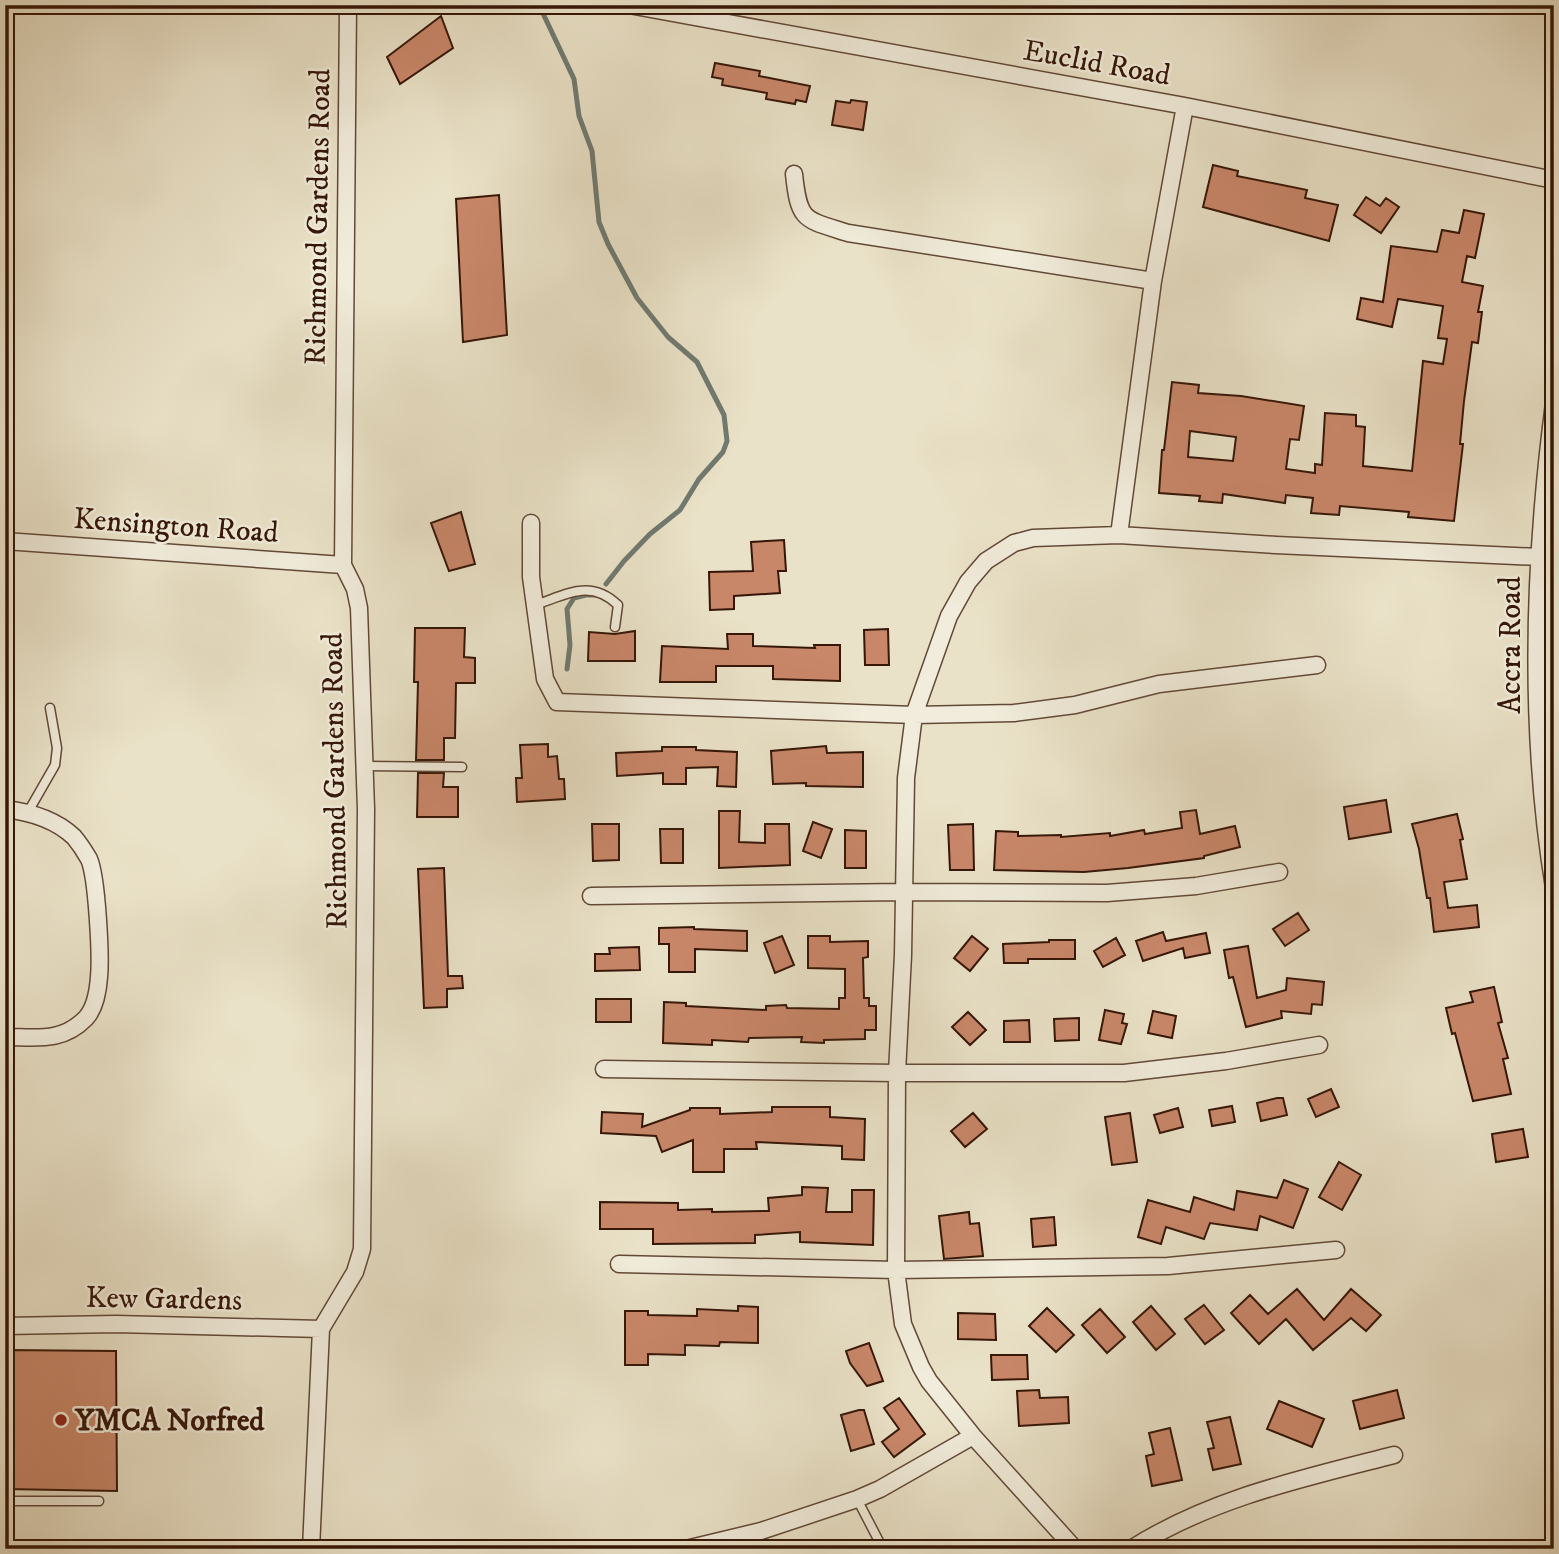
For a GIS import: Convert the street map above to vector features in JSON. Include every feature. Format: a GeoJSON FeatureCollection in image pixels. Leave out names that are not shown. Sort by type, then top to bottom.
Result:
{"type":"FeatureCollection","features":[{"type":"Feature","properties":{"kind":"street","name":"Richmond Gardens Road"},"geometry":{"type":"LineString","coordinates":[[311,1549],[321,1329],[355,1272],[362,1249],[365,766],[359,608],[355,589],[343,565],[348,5]]}},
{"type":"Feature","properties":{"kind":"street","name":"Euclid Road"},"geometry":{"type":"LineString","coordinates":[[629,5],[1185,106],[1554,180]]}},
{"type":"Feature","properties":{"kind":"street"},"geometry":{"type":"LineString","coordinates":[[1119,535],[1153,281],[1185,106]]}},
{"type":"Feature","properties":{"kind":"street"},"geometry":{"type":"LineString","coordinates":[[794,174],[797,204],[807,218],[848,233],[1153,281]]}},
{"type":"Feature","properties":{"kind":"street","name":"Accra Road"},"geometry":{"type":"LineString","coordinates":[[1554,403],[1544,479],[1536,657],[1537,738],[1554,888]]}},
{"type":"Feature","properties":{"kind":"street"},"geometry":{"type":"LineString","coordinates":[[531,523],[534,605],[545,679],[557,702],[914,715],[1014,713],[1074,705],[1158,684],[1317,665]]}},
{"type":"Feature","properties":{"kind":"street"},"geometry":{"type":"LineString","coordinates":[[1075,1549],[973,1436],[920,1367],[903,1324],[896,1270],[897,1073],[906,778],[914,715],[949,616],[968,582],[986,561],[1014,543],[1033,538],[1119,535],[1539,557]]}},
{"type":"Feature","properties":{"kind":"street","name":"Kensington Road"},"geometry":{"type":"LineString","coordinates":[[5,541],[343,565]]}},
{"type":"Feature","properties":{"kind":"street"},"geometry":{"type":"LineString","coordinates":[[5,809],[28,812],[55,823],[75,838],[90,861],[97,915],[99,977],[95,1002],[86,1018],[68,1031],[55,1038],[5,1037]]}},
{"type":"Feature","properties":{"kind":"street"},"geometry":{"type":"LineString","coordinates":[[591,896],[904,892],[1107,893],[1196,886],[1279,872]]}},
{"type":"Feature","properties":{"kind":"street"},"geometry":{"type":"LineString","coordinates":[[604,1069],[1124,1073],[1226,1061],[1319,1045]]}},
{"type":"Feature","properties":{"kind":"street"},"geometry":{"type":"LineString","coordinates":[[619,1264],[896,1270],[1168,1266],[1336,1250]]}},
{"type":"Feature","properties":{"kind":"street","name":"Kew Gardens"},"geometry":{"type":"LineString","coordinates":[[5,1326],[116,1324],[321,1329]]}},
{"type":"Feature","properties":{"kind":"street"},"geometry":{"type":"LineString","coordinates":[[686,1549],[761,1531],[858,1499],[973,1436]]}},
{"type":"Feature","properties":{"kind":"street"},"geometry":{"type":"LineString","coordinates":[[1131,1549],[1162,1529],[1253,1492],[1394,1455]]}},
{"type":"Feature","properties":{"kind":"lane"},"geometry":{"type":"LineString","coordinates":[[534,605],[588,589],[608,596],[618,605],[615,627]]}},
{"type":"Feature","properties":{"kind":"lane"},"geometry":{"type":"LineString","coordinates":[[28,812],[55,765],[57,748],[50,708]]}},
{"type":"Feature","properties":{"kind":"lane"},"geometry":{"type":"LineString","coordinates":[[365,766],[462,767]]}},
{"type":"Feature","properties":{"kind":"lane"},"geometry":{"type":"LineString","coordinates":[[858,1499],[884,1549]]}},
{"type":"Feature","properties":{"kind":"lane"},"geometry":{"type":"LineString","coordinates":[[5,1501],[99,1501]]}},
{"type":"Feature","properties":{"kind":"building"},"geometry":{"type":"Polygon","coordinates":[[[441,16],[453,48],[400,84],[387,57],[441,16]]]}},
{"type":"Feature","properties":{"kind":"building"},"geometry":{"type":"Polygon","coordinates":[[[715,63],[760,71],[759,76],[810,86],[806,102],[796,100],[795,104],[766,99],[767,93],[722,85],[723,79],[712,77],[715,63]]]}},
{"type":"Feature","properties":{"kind":"building"},"geometry":{"type":"Polygon","coordinates":[[[851,100],[867,102],[863,130],[832,125],[836,101],[850,103],[851,100]]]}},
{"type":"Feature","properties":{"kind":"building"},"geometry":{"type":"Polygon","coordinates":[[[1213,165],[1238,171],[1237,176],[1307,190],[1305,198],[1338,205],[1329,241],[1203,207],[1213,165]]]}},
{"type":"Feature","properties":{"kind":"building"},"geometry":{"type":"Polygon","coordinates":[[[499,195],[507,335],[463,342],[456,199],[499,195]]]}},
{"type":"Feature","properties":{"kind":"building"},"geometry":{"type":"Polygon","coordinates":[[[1366,197],[1380,206],[1386,198],[1399,207],[1381,233],[1354,215],[1366,197]]]}},
{"type":"Feature","properties":{"kind":"building"},"geometry":{"type":"Polygon","coordinates":[[[1464,210],[1484,214],[1475,258],[1467,256],[1462,282],[1483,286],[1478,312],[1482,312],[1478,343],[1472,342],[1464,401],[1460,444],[1463,444],[1454,521],[1408,517],[1409,512],[1340,506],[1339,515],[1311,513],[1313,498],[1286,495],[1285,503],[1223,494],[1222,503],[1199,501],[1200,496],[1159,493],[1172,382],[1199,385],[1198,393],[1241,396],[1304,406],[1299,440],[1290,439],[1286,469],[1315,473],[1315,464],[1322,465],[1325,413],[1356,415],[1356,426],[1365,427],[1363,466],[1412,471],[1423,361],[1443,364],[1447,339],[1438,338],[1443,306],[1398,299],[1392,327],[1357,319],[1361,298],[1383,302],[1391,246],[1437,252],[1442,230],[1459,233],[1464,210]],[[1190,431],[1188,457],[1233,461],[1236,437],[1190,431]]]}},
{"type":"Feature","properties":{"kind":"building"},"geometry":{"type":"Polygon","coordinates":[[[461,512],[475,564],[449,571],[431,523],[461,512]]]}},
{"type":"Feature","properties":{"kind":"building"},"geometry":{"type":"Polygon","coordinates":[[[784,540],[786,571],[778,571],[780,593],[734,596],[734,609],[710,610],[709,572],[753,571],[751,542],[784,540]]]}},
{"type":"Feature","properties":{"kind":"building"},"geometry":{"type":"Polygon","coordinates":[[[415,628],[465,628],[464,657],[475,658],[475,683],[456,683],[455,738],[444,738],[444,760],[416,760],[418,682],[414,682],[415,628]]]}},
{"type":"Feature","properties":{"kind":"building"},"geometry":{"type":"Polygon","coordinates":[[[888,629],[889,665],[865,665],[864,630],[888,629]]]}},
{"type":"Feature","properties":{"kind":"building"},"geometry":{"type":"Polygon","coordinates":[[[635,631],[635,661],[588,661],[589,632],[615,634],[635,631]]]}},
{"type":"Feature","properties":{"kind":"building"},"geometry":{"type":"Polygon","coordinates":[[[727,634],[753,634],[753,646],[815,648],[814,645],[840,645],[840,681],[773,679],[773,666],[716,666],[716,682],[660,682],[662,646],[728,649],[727,634]]]}},
{"type":"Feature","properties":{"kind":"building"},"geometry":{"type":"Polygon","coordinates":[[[548,744],[548,757],[557,756],[559,779],[564,779],[565,799],[517,802],[516,778],[522,778],[520,745],[548,744]]]}},
{"type":"Feature","properties":{"kind":"building"},"geometry":{"type":"Polygon","coordinates":[[[826,746],[827,753],[863,752],[863,787],[773,784],[771,751],[826,746]]]}},
{"type":"Feature","properties":{"kind":"building"},"geometry":{"type":"Polygon","coordinates":[[[662,747],[696,747],[696,750],[737,752],[736,787],[717,786],[718,767],[686,768],[686,784],[663,784],[663,773],[617,776],[616,753],[662,751],[662,747]]]}},
{"type":"Feature","properties":{"kind":"building"},"geometry":{"type":"Polygon","coordinates":[[[418,773],[444,773],[443,787],[458,787],[458,817],[417,817],[418,773]]]}},
{"type":"Feature","properties":{"kind":"building"},"geometry":{"type":"Polygon","coordinates":[[[1386,800],[1391,832],[1349,839],[1344,807],[1386,800]]]}},
{"type":"Feature","properties":{"kind":"building"},"geometry":{"type":"Polygon","coordinates":[[[1196,810],[1200,834],[1235,826],[1240,847],[1204,858],[1128,868],[1084,872],[994,870],[996,831],[1018,832],[1018,836],[1061,837],[1110,833],[1110,836],[1144,830],[1145,834],[1182,828],[1180,812],[1196,810]]]}},
{"type":"Feature","properties":{"kind":"building"},"geometry":{"type":"Polygon","coordinates":[[[719,811],[740,811],[739,842],[765,843],[765,824],[789,824],[790,865],[719,868],[719,811]]]}},
{"type":"Feature","properties":{"kind":"building"},"geometry":{"type":"Polygon","coordinates":[[[1457,814],[1463,839],[1460,840],[1467,879],[1444,882],[1448,908],[1477,905],[1479,927],[1434,932],[1430,898],[1427,898],[1412,824],[1457,814]]]}},
{"type":"Feature","properties":{"kind":"building"},"geometry":{"type":"Polygon","coordinates":[[[813,822],[832,829],[821,858],[803,851],[813,822]]]}},
{"type":"Feature","properties":{"kind":"building"},"geometry":{"type":"Polygon","coordinates":[[[592,824],[619,824],[619,860],[593,861],[592,824]]]}},
{"type":"Feature","properties":{"kind":"building"},"geometry":{"type":"Polygon","coordinates":[[[973,824],[974,870],[950,870],[948,825],[973,824]]]}},
{"type":"Feature","properties":{"kind":"building"},"geometry":{"type":"Polygon","coordinates":[[[660,829],[683,829],[683,863],[661,863],[660,829]]]}},
{"type":"Feature","properties":{"kind":"building"},"geometry":{"type":"Polygon","coordinates":[[[845,830],[866,831],[866,868],[845,868],[845,830]]]}},
{"type":"Feature","properties":{"kind":"building"},"geometry":{"type":"Polygon","coordinates":[[[444,868],[448,976],[462,976],[463,988],[447,989],[447,1007],[424,1008],[418,869],[444,868]]]}},
{"type":"Feature","properties":{"kind":"building"},"geometry":{"type":"Polygon","coordinates":[[[1298,913],[1309,930],[1285,946],[1273,929],[1298,913]]]}},
{"type":"Feature","properties":{"kind":"building"},"geometry":{"type":"Polygon","coordinates":[[[694,927],[747,931],[747,951],[695,949],[695,972],[669,972],[669,944],[659,944],[659,928],[694,927]]]}},
{"type":"Feature","properties":{"kind":"building"},"geometry":{"type":"Polygon","coordinates":[[[1163,932],[1166,941],[1206,933],[1210,953],[1185,958],[1183,948],[1143,961],[1136,941],[1163,932]]]}},
{"type":"Feature","properties":{"kind":"building"},"geometry":{"type":"Polygon","coordinates":[[[782,936],[794,965],[775,973],[764,943],[782,936]]]}},
{"type":"Feature","properties":{"kind":"building"},"geometry":{"type":"Polygon","coordinates":[[[808,936],[830,936],[830,942],[868,941],[868,957],[863,958],[864,998],[869,998],[869,1006],[876,1006],[876,1030],[865,1030],[865,1039],[824,1040],[824,1043],[801,1042],[802,1037],[749,1038],[748,1042],[712,1040],[712,1045],[663,1043],[664,1002],[686,1003],[686,1006],[766,1010],[766,1006],[786,1005],[787,1008],[839,1009],[839,998],[845,998],[845,969],[808,968],[808,936]]]}},
{"type":"Feature","properties":{"kind":"building"},"geometry":{"type":"Polygon","coordinates":[[[972,936],[988,949],[970,971],[954,958],[972,936]]]}},
{"type":"Feature","properties":{"kind":"building"},"geometry":{"type":"Polygon","coordinates":[[[1116,938],[1125,955],[1103,967],[1094,951],[1116,938]]]}},
{"type":"Feature","properties":{"kind":"building"},"geometry":{"type":"Polygon","coordinates":[[[1075,940],[1075,959],[1028,959],[1028,963],[1004,963],[1003,944],[1075,940]]]}},
{"type":"Feature","properties":{"kind":"building"},"geometry":{"type":"Polygon","coordinates":[[[1248,946],[1257,998],[1286,990],[1287,978],[1324,982],[1322,1005],[1312,1004],[1311,1014],[1281,1011],[1282,1018],[1246,1027],[1233,977],[1229,978],[1224,950],[1248,946]]]}},
{"type":"Feature","properties":{"kind":"building"},"geometry":{"type":"Polygon","coordinates":[[[639,947],[640,970],[595,971],[595,954],[610,954],[609,948],[639,947]]]}},
{"type":"Feature","properties":{"kind":"building"},"geometry":{"type":"Polygon","coordinates":[[[1494,987],[1502,1022],[1498,1023],[1508,1058],[1503,1059],[1511,1094],[1473,1101],[1446,1008],[1473,1002],[1470,992],[1494,987]]]}},
{"type":"Feature","properties":{"kind":"building"},"geometry":{"type":"Polygon","coordinates":[[[596,999],[631,999],[631,1022],[596,1022],[596,999]]]}},
{"type":"Feature","properties":{"kind":"building"},"geometry":{"type":"Polygon","coordinates":[[[1105,1010],[1124,1014],[1122,1023],[1127,1024],[1121,1044],[1099,1040],[1105,1010]]]}},
{"type":"Feature","properties":{"kind":"building"},"geometry":{"type":"Polygon","coordinates":[[[1153,1011],[1176,1016],[1172,1038],[1148,1033],[1153,1011]]]}},
{"type":"Feature","properties":{"kind":"building"},"geometry":{"type":"Polygon","coordinates":[[[968,1012],[986,1030],[970,1045],[952,1027],[968,1012]]]}},
{"type":"Feature","properties":{"kind":"building"},"geometry":{"type":"Polygon","coordinates":[[[1079,1018],[1079,1040],[1055,1041],[1054,1019],[1079,1018]]]}},
{"type":"Feature","properties":{"kind":"building"},"geometry":{"type":"Polygon","coordinates":[[[1029,1020],[1030,1042],[1004,1042],[1004,1021],[1029,1020]]]}},
{"type":"Feature","properties":{"kind":"building"},"geometry":{"type":"Polygon","coordinates":[[[1331,1089],[1339,1107],[1316,1117],[1308,1099],[1331,1089]]]}},
{"type":"Feature","properties":{"kind":"building"},"geometry":{"type":"Polygon","coordinates":[[[1283,1098],[1287,1115],[1261,1121],[1257,1103],[1283,1098]]]}},
{"type":"Feature","properties":{"kind":"building"},"geometry":{"type":"Polygon","coordinates":[[[1232,1106],[1235,1122],[1212,1126],[1209,1110],[1232,1106]]]}},
{"type":"Feature","properties":{"kind":"building"},"geometry":{"type":"Polygon","coordinates":[[[772,1107],[830,1107],[830,1117],[865,1119],[864,1160],[842,1159],[842,1146],[756,1142],[757,1149],[724,1149],[724,1172],[693,1172],[693,1140],[662,1152],[656,1136],[601,1133],[602,1112],[643,1114],[642,1127],[690,1108],[720,1108],[720,1114],[772,1112],[772,1107]]]}},
{"type":"Feature","properties":{"kind":"building"},"geometry":{"type":"Polygon","coordinates":[[[1178,1108],[1183,1127],[1160,1133],[1154,1115],[1178,1108]]]}},
{"type":"Feature","properties":{"kind":"building"},"geometry":{"type":"Polygon","coordinates":[[[973,1113],[987,1129],[965,1147],[951,1131],[973,1113]]]}},
{"type":"Feature","properties":{"kind":"building"},"geometry":{"type":"Polygon","coordinates":[[[1130,1113],[1137,1162],[1112,1165],[1105,1117],[1130,1113]]]}},
{"type":"Feature","properties":{"kind":"building"},"geometry":{"type":"Polygon","coordinates":[[[1523,1129],[1528,1157],[1496,1162],[1492,1134],[1523,1129]]]}},
{"type":"Feature","properties":{"kind":"building"},"geometry":{"type":"Polygon","coordinates":[[[1339,1162],[1361,1175],[1342,1210],[1319,1197],[1339,1162]]]}},
{"type":"Feature","properties":{"kind":"building"},"geometry":{"type":"Polygon","coordinates":[[[1284,1180],[1308,1189],[1293,1228],[1260,1216],[1257,1230],[1210,1223],[1204,1239],[1166,1227],[1161,1244],[1138,1237],[1148,1200],[1190,1212],[1194,1197],[1234,1210],[1237,1191],[1277,1198],[1284,1180]]]}},
{"type":"Feature","properties":{"kind":"building"},"geometry":{"type":"Polygon","coordinates":[[[802,1187],[828,1188],[826,1212],[852,1212],[852,1190],[874,1190],[873,1245],[800,1242],[800,1232],[755,1235],[755,1243],[653,1244],[653,1229],[600,1229],[600,1202],[678,1203],[678,1210],[712,1209],[712,1212],[769,1211],[768,1198],[802,1195],[802,1187]]]}},
{"type":"Feature","properties":{"kind":"building"},"geometry":{"type":"Polygon","coordinates":[[[969,1212],[970,1224],[979,1223],[983,1256],[944,1259],[939,1216],[969,1212]]]}},
{"type":"Feature","properties":{"kind":"building"},"geometry":{"type":"Polygon","coordinates":[[[1054,1217],[1056,1245],[1033,1247],[1031,1219],[1054,1217]]]}},
{"type":"Feature","properties":{"kind":"building"},"geometry":{"type":"Polygon","coordinates":[[[1297,1289],[1324,1320],[1351,1289],[1381,1315],[1366,1331],[1351,1318],[1313,1350],[1286,1319],[1259,1344],[1231,1313],[1250,1295],[1268,1314],[1297,1289]]]}},
{"type":"Feature","properties":{"kind":"building"},"geometry":{"type":"Polygon","coordinates":[[[1204,1305],[1224,1330],[1205,1344],[1185,1319],[1204,1305]]]}},
{"type":"Feature","properties":{"kind":"building"},"geometry":{"type":"Polygon","coordinates":[[[738,1306],[758,1307],[758,1343],[685,1345],[685,1355],[648,1354],[648,1365],[625,1365],[625,1311],[648,1311],[648,1315],[697,1316],[697,1309],[738,1311],[738,1306]]]}},
{"type":"Feature","properties":{"kind":"building"},"geometry":{"type":"Polygon","coordinates":[[[1151,1306],[1175,1334],[1156,1350],[1133,1322],[1151,1306]]]}},
{"type":"Feature","properties":{"kind":"building"},"geometry":{"type":"Polygon","coordinates":[[[1047,1308],[1074,1335],[1056,1352],[1029,1326],[1047,1308]]]}},
{"type":"Feature","properties":{"kind":"building"},"geometry":{"type":"Polygon","coordinates":[[[1100,1309],[1125,1337],[1107,1353],[1082,1325],[1100,1309]]]}},
{"type":"Feature","properties":{"kind":"building"},"geometry":{"type":"Polygon","coordinates":[[[958,1313],[995,1314],[996,1340],[958,1339],[958,1313]]]}},
{"type":"Feature","properties":{"kind":"building"},"geometry":{"type":"Polygon","coordinates":[[[869,1343],[883,1381],[867,1386],[850,1363],[846,1351],[869,1343]]]}},
{"type":"Feature","properties":{"kind":"building","name":"YMCA Norfred"},"geometry":{"type":"Polygon","coordinates":[[[5,1350],[116,1351],[117,1491],[5,1489],[5,1350]]]}},
{"type":"Feature","properties":{"kind":"building"},"geometry":{"type":"Polygon","coordinates":[[[991,1355],[1027,1355],[1028,1379],[992,1380],[991,1355]]]}},
{"type":"Feature","properties":{"kind":"building"},"geometry":{"type":"Polygon","coordinates":[[[1039,1390],[1040,1398],[1068,1397],[1069,1423],[1019,1426],[1017,1391],[1039,1390]]]}},
{"type":"Feature","properties":{"kind":"building"},"geometry":{"type":"Polygon","coordinates":[[[1397,1390],[1404,1418],[1360,1429],[1353,1401],[1397,1390]]]}},
{"type":"Feature","properties":{"kind":"building"},"geometry":{"type":"Polygon","coordinates":[[[899,1398],[925,1434],[894,1457],[882,1442],[899,1429],[884,1408],[899,1398]]]}},
{"type":"Feature","properties":{"kind":"building"},"geometry":{"type":"Polygon","coordinates":[[[1279,1401],[1324,1419],[1312,1447],[1267,1429],[1279,1401]]]}},
{"type":"Feature","properties":{"kind":"building"},"geometry":{"type":"Polygon","coordinates":[[[864,1410],[874,1444],[851,1451],[841,1415],[864,1410]]]}},
{"type":"Feature","properties":{"kind":"building"},"geometry":{"type":"Polygon","coordinates":[[[1230,1417],[1241,1464],[1213,1470],[1208,1449],[1214,1448],[1207,1422],[1230,1417]]]}},
{"type":"Feature","properties":{"kind":"building"},"geometry":{"type":"Polygon","coordinates":[[[1170,1428],[1182,1480],[1152,1486],[1146,1456],[1154,1454],[1149,1433],[1170,1428]]]}},
{"type":"Feature","properties":{"kind":"waterway"},"geometry":{"type":"LineString","coordinates":[[539,5],[574,79],[579,116],[592,151],[599,222],[608,244],[637,298],[668,337],[697,362],[724,415],[727,441],[723,452],[699,479],[680,510],[650,534],[606,584]]}},
{"type":"Feature","properties":{"kind":"waterway"},"geometry":{"type":"LineString","coordinates":[[567,669],[570,645],[567,609],[574,598],[595,595]]}},
{"type":"Feature","properties":{"kind":"place","name":"YMCA Norfred"},"geometry":{"type":"Point","coordinates":[61,1420]}}]}
